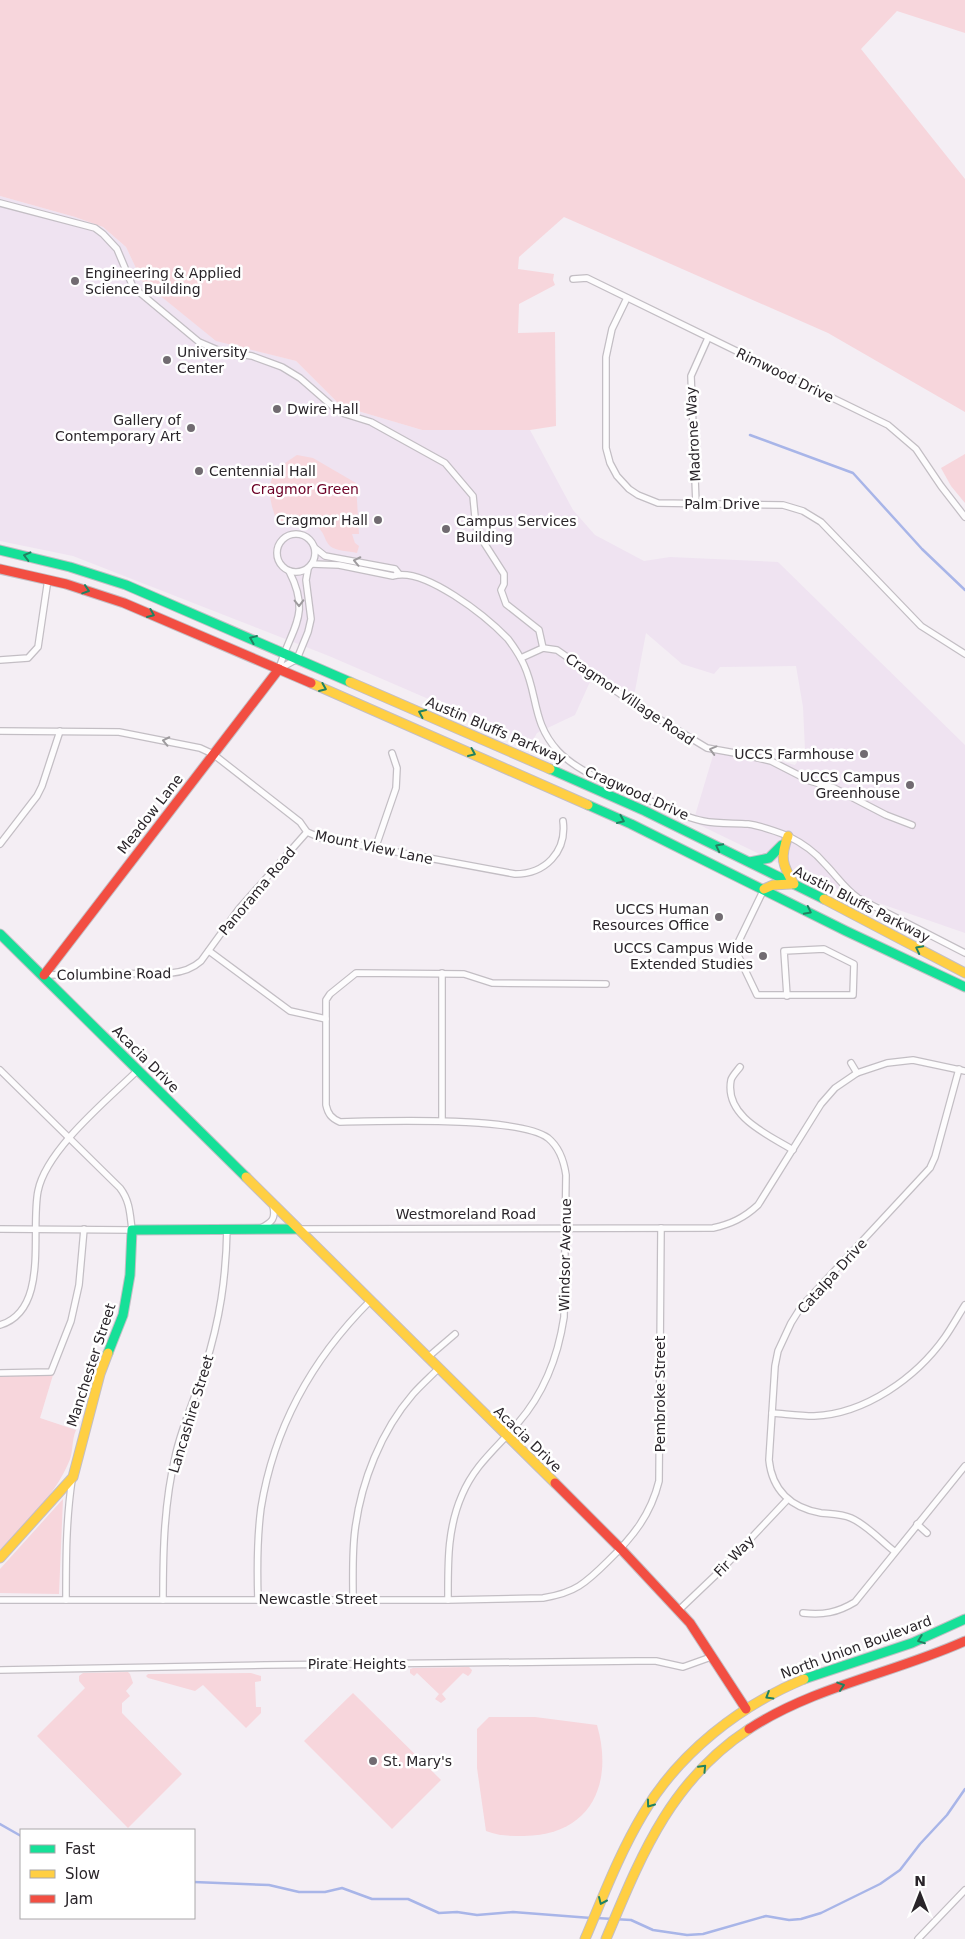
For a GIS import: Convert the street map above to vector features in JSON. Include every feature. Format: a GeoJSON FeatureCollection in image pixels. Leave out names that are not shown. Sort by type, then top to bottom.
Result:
{"type":"FeatureCollection","features":[{"type":"Feature","properties":{"kind":"main road","name":"Austin Bluffs Parkway"},"geometry":{"type":"LineString","coordinates":[[0,550],[70,567],[126,585],[570,777],[794,884],[965,973]]}},
{"type":"Feature","properties":{"kind":"main road","name":"Austin Bluffs Parkway"},"geometry":{"type":"LineString","coordinates":[[0,569],[48,579],[124,603],[278,669],[623,821],[846,931],[965,987]]}},
{"type":"Feature","properties":{"kind":"main road","name":"Meadow Lane"},"geometry":{"type":"LineString","coordinates":[[44,976],[278,669]]}},
{"type":"Feature","properties":{"kind":"main road"},"geometry":{"type":"LineString","coordinates":[[748,862],[763,862],[772,858],[788,836]]}},
{"type":"Feature","properties":{"kind":"main road"},"geometry":{"type":"LineString","coordinates":[[764,889],[773,885],[794,884],[782,862],[783,850],[788,836]]}},
{"type":"Feature","properties":{"kind":"main road","name":"Acacia Drive"},"geometry":{"type":"LineString","coordinates":[[0,934],[620,1549],[679,1610],[690,1623],[746,1709]]}},
{"type":"Feature","properties":{"kind":"main road","name":"Westmoreland Road"},"geometry":{"type":"LineString","coordinates":[[132,1230],[296,1229]]}},
{"type":"Feature","properties":{"kind":"main road","name":"Manchester Street"},"geometry":{"type":"LineString","coordinates":[[73,1477],[100,1374],[125,1307],[130,1275],[132,1230]]}},
{"type":"Feature","properties":{"kind":"main road"},"geometry":{"type":"LineString","coordinates":[[0,1558],[73,1477]]}},
{"type":"Feature","properties":{"kind":"main road","name":"North Union Boulevard"},"geometry":{"type":"LineString","coordinates":[[585,1939],[618,1862],[645,1810],[673,1773],[715,1732],[746,1709],[776,1691],[922,1640],[965,1619]]}},
{"type":"Feature","properties":{"kind":"main road"},"geometry":{"type":"LineString","coordinates":[[606,1939],[637,1866],[655,1830],[679,1795],[706,1765],[742,1734],[770,1716],[811,1696],[926,1658],[965,1641]]}},
{"type":"Feature","properties":{"kind":"street"},"geometry":{"type":"LineString","coordinates":[[0,204],[95,228],[116,248],[133,287],[199,342],[220,351],[252,356],[282,367],[300,378],[339,412],[371,422],[445,463],[473,496],[476,526],[479,535],[504,574],[504,584],[501,590],[506,604],[539,630],[543,648],[520,658]]}},
{"type":"Feature","properties":{"kind":"street","name":"Rimwood Drive"},"geometry":{"type":"LineString","coordinates":[[573,278],[587,278],[888,425],[916,449],[940,486],[965,516]]}},
{"type":"Feature","properties":{"kind":"street","name":"Palm Drive"},"geometry":{"type":"LineString","coordinates":[[627,298],[612,329],[606,358],[606,438],[608,455],[617,476],[629,489],[658,503],[783,504],[812,516],[821,522],[921,626],[965,654]]}},
{"type":"Feature","properties":{"kind":"street","name":"Madrone Way"},"geometry":{"type":"LineString","coordinates":[[696,504],[691,376],[708,338]]}},
{"type":"Feature","properties":{"kind":"street"},"geometry":{"type":"LineString","coordinates":[[297,658],[311,619],[306,580],[315,556],[314,547],[309,539],[300,534],[290,535],[282,541],[277,552],[280,564],[288,571],[299,572],[310,566]]}},
{"type":"Feature","properties":{"kind":"street","name":"Cragwood Drive"},"geometry":{"type":"LineString","coordinates":[[314,547],[326,556],[395,569],[399,574]]}},
{"type":"Feature","properties":{"kind":"street","name":"Cragwood Drive"},"geometry":{"type":"LineString","coordinates":[[310,566],[339,565],[393,576],[399,574],[430,582],[458,597],[497,628],[509,641],[528,675],[537,714],[545,734],[560,754],[576,765],[691,818],[711,823],[754,825],[788,836],[818,856],[845,888],[858,898],[965,953]]}},
{"type":"Feature","properties":{"kind":"street","name":"Meadow Lane"},"geometry":{"type":"LineString","coordinates":[[278,669],[300,610],[299,594],[288,571]]}},
{"type":"Feature","properties":{"kind":"street"},"geometry":{"type":"LineString","coordinates":[[0,660],[28,658],[38,647],[48,579]]}},
{"type":"Feature","properties":{"kind":"street","name":"Cragmor Village Road"},"geometry":{"type":"LineString","coordinates":[[543,648],[554,649],[568,656],[657,719],[707,748],[746,755],[777,764],[810,781],[834,788],[886,815],[912,825]]}},
{"type":"Feature","properties":{"kind":"street","name":"Meadow Lane"},"geometry":{"type":"LineString","coordinates":[[278,669],[297,658]]}},
{"type":"Feature","properties":{"kind":"street","name":"Mount View Lane"},"geometry":{"type":"LineString","coordinates":[[0,731],[128,733],[200,748],[213,754],[300,822],[307,832],[321,838],[515,874],[537,871],[556,855],[565,831],[563,821]]}},
{"type":"Feature","properties":{"kind":"street"},"geometry":{"type":"LineString","coordinates":[[0,844],[37,796],[60,731]]}},
{"type":"Feature","properties":{"kind":"street"},"geometry":{"type":"LineString","coordinates":[[375,849],[396,788],[397,768],[392,753]]}},
{"type":"Feature","properties":{"kind":"street","name":"Panorama Road"},"geometry":{"type":"LineString","coordinates":[[209,951],[238,910],[307,832]]}},
{"type":"Feature","properties":{"kind":"street"},"geometry":{"type":"LineString","coordinates":[[764,889],[735,949],[757,995],[787,996],[853,995],[854,964],[824,949],[784,951],[787,996]]}},
{"type":"Feature","properties":{"kind":"street"},"geometry":{"type":"LineString","coordinates":[[209,951],[290,1011],[326,1019],[326,1000],[330,994],[356,973],[464,974],[492,983],[606,984]]}},
{"type":"Feature","properties":{"kind":"street","name":"Columbine Road"},"geometry":{"type":"LineString","coordinates":[[44,976],[181,972],[196,966],[209,951]]}},
{"type":"Feature","properties":{"kind":"street"},"geometry":{"type":"LineString","coordinates":[[442,973],[442,1121]]}},
{"type":"Feature","properties":{"kind":"street","name":"Windsor Avenue"},"geometry":{"type":"LineString","coordinates":[[326,1019],[326,1105],[332,1119],[340,1122],[442,1121],[512,1126],[527,1129],[548,1138],[555,1146],[564,1164],[566,1175],[564,1317],[556,1356],[536,1400],[517,1425],[479,1465],[469,1480],[457,1507],[450,1541],[448,1600]]}},
{"type":"Feature","properties":{"kind":"street","name":"Westmoreland Road"},"geometry":{"type":"LineString","coordinates":[[296,1229],[713,1228],[743,1218],[758,1205],[827,1096],[857,1073],[874,1066],[900,1060],[924,1061],[962,1070]]}},
{"type":"Feature","properties":{"kind":"street"},"geometry":{"type":"LineString","coordinates":[[851,1063],[857,1073]]}},
{"type":"Feature","properties":{"kind":"street"},"geometry":{"type":"LineString","coordinates":[[740,1068],[731,1079],[732,1094],[739,1111],[750,1123],[793,1150]]}},
{"type":"Feature","properties":{"kind":"street","name":"Manchester Street"},"geometry":{"type":"LineString","coordinates":[[0,1070],[120,1188],[128,1201],[132,1230]]}},
{"type":"Feature","properties":{"kind":"street"},"geometry":{"type":"LineString","coordinates":[[0,1325],[18,1316],[24,1308],[30,1293],[33,1278],[36,1204],[41,1179],[54,1156],[69,1138],[138,1070]]}},
{"type":"Feature","properties":{"kind":"street","name":"Catalpa Drive"},"geometry":{"type":"LineString","coordinates":[[787,1500],[779,1490],[770,1470],[769,1460],[775,1366],[778,1351],[791,1322],[802,1307],[922,1179],[930,1168],[962,1070]]}},
{"type":"Feature","properties":{"kind":"street"},"geometry":{"type":"LineString","coordinates":[[261,1228],[272,1221],[275,1214],[273,1204]]}},
{"type":"Feature","properties":{"kind":"street","name":"Lancashire Street"},"geometry":{"type":"LineString","coordinates":[[163,1600],[163,1528],[168,1492],[181,1435],[205,1369],[218,1319],[226,1271],[227,1228]]}},
{"type":"Feature","properties":{"kind":"street","name":"Pembroke Street"},"geometry":{"type":"LineString","coordinates":[[620,1549],[641,1525],[650,1509],[659,1480],[661,1228]]}},
{"type":"Feature","properties":{"kind":"street","name":"Westmoreland Road"},"geometry":{"type":"LineString","coordinates":[[0,1229],[132,1230]]}},
{"type":"Feature","properties":{"kind":"street"},"geometry":{"type":"LineString","coordinates":[[0,1373],[51,1372],[71,1321],[79,1285],[84,1229]]}},
{"type":"Feature","properties":{"kind":"street"},"geometry":{"type":"LineString","coordinates":[[258,1600],[257,1554],[261,1508],[272,1460],[281,1433],[299,1394],[316,1366],[342,1331],[370,1301]]}},
{"type":"Feature","properties":{"kind":"street"},"geometry":{"type":"LineString","coordinates":[[772,1413],[814,1416],[828,1414],[846,1411],[875,1398],[924,1361],[944,1338],[965,1305]]}},
{"type":"Feature","properties":{"kind":"street"},"geometry":{"type":"LineString","coordinates":[[427,1358],[454,1334]]}},
{"type":"Feature","properties":{"kind":"street"},"geometry":{"type":"LineString","coordinates":[[353,1600],[354,1532],[360,1500],[368,1475],[382,1441],[404,1405],[438,1369]]}},
{"type":"Feature","properties":{"kind":"street"},"geometry":{"type":"LineString","coordinates":[[803,1613],[821,1615],[855,1602],[965,1466]]}},
{"type":"Feature","properties":{"kind":"street","name":"Manchester Street"},"geometry":{"type":"LineString","coordinates":[[66,1600],[68,1513],[73,1477]]}},
{"type":"Feature","properties":{"kind":"street"},"geometry":{"type":"LineString","coordinates":[[787,1500],[808,1510],[852,1518],[894,1552]]}},
{"type":"Feature","properties":{"kind":"street","name":"Fir Way"},"geometry":{"type":"LineString","coordinates":[[679,1610],[721,1570],[787,1500]]}},
{"type":"Feature","properties":{"kind":"street"},"geometry":{"type":"LineString","coordinates":[[917,1524],[927,1533]]}},
{"type":"Feature","properties":{"kind":"street","name":"Newcastle Street"},"geometry":{"type":"LineString","coordinates":[[0,1600],[448,1600],[542,1598],[555,1596],[579,1586],[620,1549]]}},
{"type":"Feature","properties":{"kind":"street","name":"Pirate Heights"},"geometry":{"type":"LineString","coordinates":[[0,1670],[265,1664],[618,1661],[656,1661],[683,1667],[711,1657]]}},
{"type":"Feature","properties":{"kind":"street"},"geometry":{"type":"LineString","coordinates":[[918,1939],[965,1890]]}},
{"type":"Feature","properties":{"kind":"shaded area"},"geometry":{"type":"Polygon","coordinates":[[[0,196],[75,217],[103,227],[126,247],[142,281],[216,340],[296,361],[341,406],[422,430],[530,430],[573,510],[595,535],[644,561],[670,557],[778,562],[965,745],[965,933],[815,881],[535,745],[329,656],[73,556],[0,541],[0,196]],[[646,633],[634,696],[594,673],[575,715],[537,733],[532,742],[694,819],[715,749],[752,754],[795,765],[805,750],[803,707],[796,666],[720,667],[714,674],[682,664],[646,633]]]}},
{"type":"Feature","properties":{"kind":"green space"},"geometry":{"type":"Polygon","coordinates":[[[0,0],[965,0],[965,33],[897,11],[861,49],[965,179],[965,412],[828,333],[564,217],[519,257],[518,269],[554,274],[553,280],[555,285],[519,304],[518,333],[555,332],[556,426],[530,430],[422,430],[341,406],[296,361],[216,341],[142,281],[126,247],[103,227],[75,217],[0,196],[0,0]]]}},
{"type":"Feature","properties":{"kind":"green space"},"geometry":{"type":"Polygon","coordinates":[[[965,454],[965,503],[951,486],[941,468],[965,454]]]}},
{"type":"Feature","properties":{"kind":"green space","name":"Cragmor Green"},"geometry":{"type":"Polygon","coordinates":[[[297,455],[313,458],[356,483],[359,534],[352,534],[355,543],[359,546],[357,553],[333,548],[318,527],[308,522],[296,520],[278,523],[271,503],[271,481],[278,469],[297,455]]]}},
{"type":"Feature","properties":{"kind":"green space"},"geometry":{"type":"Polygon","coordinates":[[[53,1375],[40,1418],[76,1430],[70,1460],[55,1488],[29,1520],[0,1550],[0,1376],[53,1375]]]}},
{"type":"Feature","properties":{"kind":"green space"},"geometry":{"type":"Polygon","coordinates":[[[63,1499],[59,1594],[0,1593],[0,1569],[63,1499]]]}},
{"type":"Feature","properties":{"kind":"green space"},"geometry":{"type":"Polygon","coordinates":[[[469,1667],[472,1670],[471,1673],[468,1676],[463,1673],[442,1694],[446,1699],[441,1703],[435,1699],[439,1694],[417,1673],[414,1676],[410,1673],[410,1669],[413,1668],[469,1667]]]}},
{"type":"Feature","properties":{"kind":"green space"},"geometry":{"type":"Polygon","coordinates":[[[128,1672],[133,1683],[126,1691],[130,1696],[122,1703],[122,1713],[182,1774],[128,1828],[37,1736],[85,1688],[79,1681],[79,1676],[83,1673],[128,1672]]]}},
{"type":"Feature","properties":{"kind":"green space"},"geometry":{"type":"Polygon","coordinates":[[[251,1673],[261,1676],[261,1681],[255,1682],[256,1707],[261,1707],[261,1713],[246,1728],[203,1685],[195,1691],[146,1676],[148,1674],[251,1673]]]}},
{"type":"Feature","properties":{"kind":"green space","name":"St. Mary's"},"geometry":{"type":"Polygon","coordinates":[[[353,1693],[441,1780],[392,1829],[304,1741],[353,1693]]]}},
{"type":"Feature","properties":{"kind":"green space"},"geometry":{"type":"Polygon","coordinates":[[[489,1717],[535,1717],[597,1725],[602,1767],[599,1786],[592,1802],[581,1816],[566,1827],[547,1833],[514,1836],[486,1831],[477,1768],[477,1729],[489,1717]]]}},
{"type":"Feature","properties":{"kind":"waterway"},"geometry":{"type":"LineString","coordinates":[[750,435],[853,473],[922,549],[965,590]]}},
{"type":"Feature","properties":{"kind":"waterway"},"geometry":{"type":"LineString","coordinates":[[596,1918],[631,1920],[653,1930],[687,1935],[703,1934],[766,1916],[789,1920],[801,1919],[821,1913],[880,1884],[900,1870],[920,1844],[947,1815],[965,1789]]}},
{"type":"Feature","properties":{"kind":"waterway"},"geometry":{"type":"LineString","coordinates":[[0,1824],[20,1835]]}},
{"type":"Feature","properties":{"kind":"waterway"},"geometry":{"type":"LineString","coordinates":[[195,1882],[269,1885],[299,1892],[325,1892],[342,1888],[372,1899],[408,1899],[439,1913],[457,1912],[477,1915],[513,1912],[591,1918]]}},
{"type":"Feature","properties":{"kind":"traffic: fast"},"geometry":{"type":"LineString","coordinates":[[0,550],[70,567],[126,585],[350,682]]}},
{"type":"Feature","properties":{"kind":"traffic: fast"},"geometry":{"type":"LineString","coordinates":[[550,769],[645,811],[824,899]]}},
{"type":"Feature","properties":{"kind":"traffic: fast"},"geometry":{"type":"LineString","coordinates":[[588,805],[631,824],[846,931],[965,987]]}},
{"type":"Feature","properties":{"kind":"traffic: fast"},"geometry":{"type":"LineString","coordinates":[[750,862],[769,858],[782,845]]}},
{"type":"Feature","properties":{"kind":"traffic: fast"},"geometry":{"type":"LineString","coordinates":[[0,934],[246,1177]]}},
{"type":"Feature","properties":{"kind":"traffic: fast"},"geometry":{"type":"LineString","coordinates":[[108,1353],[123,1315],[130,1275],[132,1230],[296,1229]]}},
{"type":"Feature","properties":{"kind":"traffic: fast"},"geometry":{"type":"LineString","coordinates":[[804,1679],[912,1643],[965,1619]]}},
{"type":"Feature","properties":{"kind":"traffic: slow"},"geometry":{"type":"LineString","coordinates":[[350,682],[550,769]]}},
{"type":"Feature","properties":{"kind":"traffic: slow"},"geometry":{"type":"LineString","coordinates":[[311,683],[588,805]]}},
{"type":"Feature","properties":{"kind":"traffic: slow"},"geometry":{"type":"LineString","coordinates":[[788,836],[783,855],[785,866],[794,884]]}},
{"type":"Feature","properties":{"kind":"traffic: slow"},"geometry":{"type":"LineString","coordinates":[[764,889],[773,885],[791,884]]}},
{"type":"Feature","properties":{"kind":"traffic: slow"},"geometry":{"type":"LineString","coordinates":[[824,899],[965,973]]}},
{"type":"Feature","properties":{"kind":"traffic: slow"},"geometry":{"type":"LineString","coordinates":[[246,1177],[555,1483]]}},
{"type":"Feature","properties":{"kind":"traffic: slow"},"geometry":{"type":"LineString","coordinates":[[0,1558],[73,1477],[100,1374],[108,1353]]}},
{"type":"Feature","properties":{"kind":"traffic: slow"},"geometry":{"type":"LineString","coordinates":[[585,1939],[626,1844],[643,1814],[674,1771],[734,1717],[756,1703],[804,1679]]}},
{"type":"Feature","properties":{"kind":"traffic: slow"},"geometry":{"type":"LineString","coordinates":[[606,1939],[646,1850],[678,1796],[698,1772],[749,1729]]}},
{"type":"Feature","properties":{"kind":"traffic: jam"},"geometry":{"type":"LineString","coordinates":[[0,569],[66,584],[124,603],[311,683]]}},
{"type":"Feature","properties":{"kind":"traffic: jam"},"geometry":{"type":"LineString","coordinates":[[44,975],[279,669]]}},
{"type":"Feature","properties":{"kind":"traffic: jam"},"geometry":{"type":"LineString","coordinates":[[555,1483],[621,1549],[690,1623],[746,1709]]}},
{"type":"Feature","properties":{"kind":"traffic: jam"},"geometry":{"type":"LineString","coordinates":[[749,1729],[774,1714],[801,1702],[965,1641]]}},
{"type":"Feature","properties":{"kind":"place","name":"Engineering & Applied Science Building"},"geometry":{"type":"Point","coordinates":[75,281]}},
{"type":"Feature","properties":{"kind":"place","name":"University Center"},"geometry":{"type":"Point","coordinates":[167,360]}},
{"type":"Feature","properties":{"kind":"place","name":"Dwire Hall"},"geometry":{"type":"Point","coordinates":[277,409]}},
{"type":"Feature","properties":{"kind":"place","name":"Gallery of Contemporary Art"},"geometry":{"type":"Point","coordinates":[191,428]}},
{"type":"Feature","properties":{"kind":"place","name":"Centennial Hall"},"geometry":{"type":"Point","coordinates":[199,471]}},
{"type":"Feature","properties":{"kind":"place","name":"Cragmor Hall"},"geometry":{"type":"Point","coordinates":[378,520]}},
{"type":"Feature","properties":{"kind":"place","name":"Campus Services Building"},"geometry":{"type":"Point","coordinates":[446,529]}},
{"type":"Feature","properties":{"kind":"place","name":"UCCS Farmhouse"},"geometry":{"type":"Point","coordinates":[864,754]}},
{"type":"Feature","properties":{"kind":"place","name":"UCCS Campus Greenhouse"},"geometry":{"type":"Point","coordinates":[910,785]}},
{"type":"Feature","properties":{"kind":"place","name":"UCCS Human Resources Office"},"geometry":{"type":"Point","coordinates":[719,917]}},
{"type":"Feature","properties":{"kind":"place","name":"UCCS Campus Wide Extended Studies"},"geometry":{"type":"Point","coordinates":[763,956]}},
{"type":"Feature","properties":{"kind":"place","name":"St. Mary's"},"geometry":{"type":"Point","coordinates":[373,1761]}}]}
